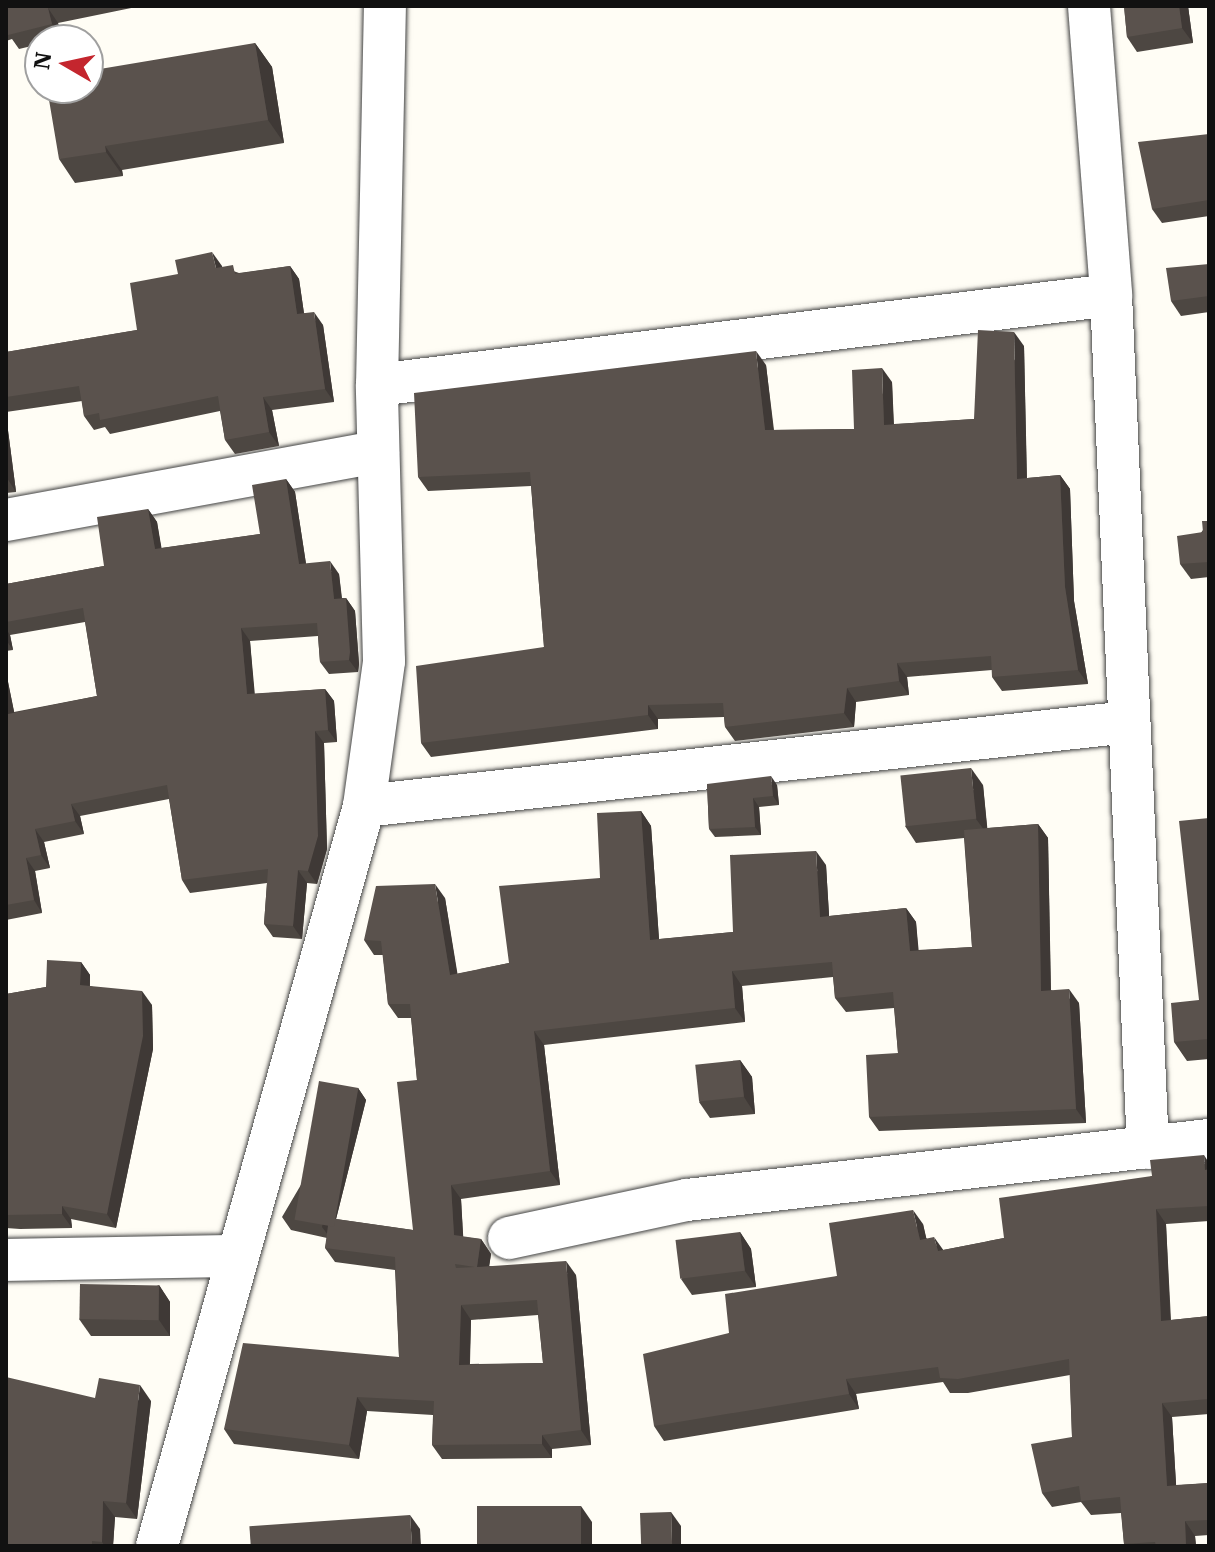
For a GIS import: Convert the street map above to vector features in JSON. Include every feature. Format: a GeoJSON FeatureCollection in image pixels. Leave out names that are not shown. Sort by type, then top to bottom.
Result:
{"type":"FeatureCollection","features":[{"type":"Feature","properties":{"kind":"street"},"geometry":{"type":"LineString","coordinates":[[157,1546],[364,806],[384,661],[377,385],[385,6]]}},
{"type":"Feature","properties":{"kind":"street"},"geometry":{"type":"LineString","coordinates":[[1089,6],[1111,295],[1148,1148]]}},
{"type":"Feature","properties":{"kind":"street"},"geometry":{"type":"LineString","coordinates":[[377,385],[1111,295]]}},
{"type":"Feature","properties":{"kind":"street"},"geometry":{"type":"LineString","coordinates":[[6,520],[378,452]]}},
{"type":"Feature","properties":{"kind":"street"},"geometry":{"type":"LineString","coordinates":[[364,806],[1129,722]]}},
{"type":"Feature","properties":{"kind":"street"},"geometry":{"type":"LineString","coordinates":[[509,1238],[687,1200],[1209,1140]]}},
{"type":"Feature","properties":{"kind":"street"},"geometry":{"type":"LineString","coordinates":[[6,1260],[237,1256]]}},
{"type":"Feature","properties":{"kind":"building"},"geometry":{"type":"Polygon","coordinates":[[[6,6],[59,6],[48,8],[52,24],[24,24],[24,31],[8,35],[6,6]]]}},
{"type":"Feature","properties":{"kind":"building"},"geometry":{"type":"Polygon","coordinates":[[[1124,6],[1179,6],[1182,28],[1127,37],[1124,6]]]}},
{"type":"Feature","properties":{"kind":"building"},"geometry":{"type":"Polygon","coordinates":[[[255,43],[268,120],[105,146],[106,152],[59,159],[50,104],[104,104],[104,68],[255,43]]]}},
{"type":"Feature","properties":{"kind":"building"},"geometry":{"type":"Polygon","coordinates":[[[1209,134],[1209,200],[1152,209],[1138,142],[1209,134]]]}},
{"type":"Feature","properties":{"kind":"building"},"geometry":{"type":"Polygon","coordinates":[[[212,252],[216,268],[233,265],[235,274],[290,266],[297,314],[314,312],[325,389],[263,397],[269,432],[225,440],[218,396],[100,420],[99,413],[84,416],[79,386],[6,397],[6,352],[137,330],[130,283],[178,274],[175,260],[212,252]]]}},
{"type":"Feature","properties":{"kind":"building"},"geometry":{"type":"Polygon","coordinates":[[[1209,264],[1209,296],[1171,301],[1166,268],[1209,264]]]}},
{"type":"Feature","properties":{"kind":"building"},"geometry":{"type":"Polygon","coordinates":[[[978,330],[1014,332],[1017,479],[1060,475],[1065,587],[1078,670],[992,677],[991,656],[897,663],[899,681],[847,688],[844,713],[725,727],[723,703],[648,705],[648,715],[421,743],[416,666],[544,647],[530,472],[418,477],[414,393],[756,351],[765,430],[854,429],[852,370],[882,368],[884,425],[974,419],[978,330]]]}},
{"type":"Feature","properties":{"kind":"building"},"geometry":{"type":"Polygon","coordinates":[[[286,479],[299,564],[330,561],[334,599],[346,598],[350,652],[349,660],[320,662],[317,623],[241,628],[247,694],[325,689],[328,730],[315,731],[318,836],[308,871],[298,870],[293,926],[264,924],[268,869],[182,880],[167,785],[71,804],[75,821],[35,829],[41,855],[26,858],[34,900],[6,905],[6,704],[8,714],[97,696],[83,608],[6,622],[6,584],[104,566],[97,517],[148,509],[155,549],[260,534],[252,485],[286,479]]]}},
{"type":"Feature","properties":{"kind":"building"},"geometry":{"type":"Polygon","coordinates":[[[1202,521],[1209,521],[1209,562],[1180,564],[1177,536],[1203,532],[1202,521]]]}},
{"type":"Feature","properties":{"kind":"building"},"geometry":{"type":"Polygon","coordinates":[[[971,768],[976,819],[906,826],[900,775],[971,768]]]}},
{"type":"Feature","properties":{"kind":"building"},"geometry":{"type":"Polygon","coordinates":[[[771,776],[773,796],[753,798],[755,827],[709,829],[707,784],[771,776]]]}},
{"type":"Feature","properties":{"kind":"building"},"geometry":{"type":"Polygon","coordinates":[[[641,811],[650,940],[733,932],[730,855],[816,851],[820,917],[906,908],[910,951],[972,947],[964,830],[1038,824],[1041,991],[1069,989],[1076,1109],[869,1117],[866,1055],[898,1053],[893,992],[835,998],[832,962],[732,971],[735,1008],[534,1031],[550,1171],[451,1185],[454,1235],[481,1239],[477,1267],[566,1261],[581,1430],[542,1435],[542,1444],[432,1445],[434,1401],[357,1397],[349,1445],[224,1429],[243,1343],[399,1357],[395,1257],[325,1248],[329,1218],[413,1230],[397,1082],[417,1080],[410,1004],[388,1004],[381,941],[364,940],[376,886],[435,884],[450,975],[509,963],[499,886],[600,878],[597,813],[641,811]],[[537,1300],[461,1305],[459,1365],[543,1363],[537,1300]]]}},
{"type":"Feature","properties":{"kind":"building"},"geometry":{"type":"Polygon","coordinates":[[[1209,818],[1209,1039],[1174,1042],[1171,1003],[1199,1000],[1179,821],[1209,818]]]}},
{"type":"Feature","properties":{"kind":"building"},"geometry":{"type":"Polygon","coordinates":[[[47,960],[81,962],[80,985],[142,991],[143,1036],[107,1214],[62,1206],[62,1214],[6,1215],[6,994],[46,987],[47,960]]]}},
{"type":"Feature","properties":{"kind":"building"},"geometry":{"type":"Polygon","coordinates":[[[740,1060],[744,1097],[699,1102],[695,1065],[740,1060]]]}},
{"type":"Feature","properties":{"kind":"building"},"geometry":{"type":"Polygon","coordinates":[[[319,1081],[358,1088],[334,1227],[295,1220],[319,1081]]]}},
{"type":"Feature","properties":{"kind":"building"},"geometry":{"type":"Polygon","coordinates":[[[1204,1155],[1205,1170],[1209,1169],[1209,1206],[1156,1209],[1161,1321],[1209,1316],[1209,1399],[1162,1403],[1167,1486],[1209,1483],[1209,1520],[1185,1521],[1186,1546],[1156,1546],[1155,1542],[1124,1544],[1120,1497],[1081,1501],[1079,1486],[1042,1493],[1031,1444],[1072,1437],[1069,1359],[958,1379],[940,1378],[938,1367],[846,1379],[849,1394],[654,1426],[643,1354],[729,1333],[725,1294],[837,1276],[829,1223],[913,1210],[920,1240],[934,1237],[938,1251],[1004,1238],[999,1198],[1152,1176],[1150,1160],[1204,1155]]]}},
{"type":"Feature","properties":{"kind":"building"},"geometry":{"type":"Polygon","coordinates":[[[740,1232],[745,1271],[680,1279],[675,1240],[740,1232]]]}},
{"type":"Feature","properties":{"kind":"building"},"geometry":{"type":"Polygon","coordinates":[[[80,1284],[159,1285],[158,1320],[79,1319],[80,1284]]]}},
{"type":"Feature","properties":{"kind":"building"},"geometry":{"type":"Polygon","coordinates":[[[6,1377],[95,1398],[99,1378],[140,1385],[126,1503],[103,1501],[102,1542],[92,1541],[92,1546],[6,1546],[6,1377]]]}},
{"type":"Feature","properties":{"kind":"building"},"geometry":{"type":"Polygon","coordinates":[[[477,1506],[581,1506],[581,1545],[477,1545],[477,1506]]]}},
{"type":"Feature","properties":{"kind":"building"},"geometry":{"type":"Polygon","coordinates":[[[671,1512],[672,1546],[641,1546],[640,1513],[671,1512]]]}},
{"type":"Feature","properties":{"kind":"building"},"geometry":{"type":"Polygon","coordinates":[[[410,1515],[412,1546],[251,1546],[249,1526],[410,1515]]]}}]}
